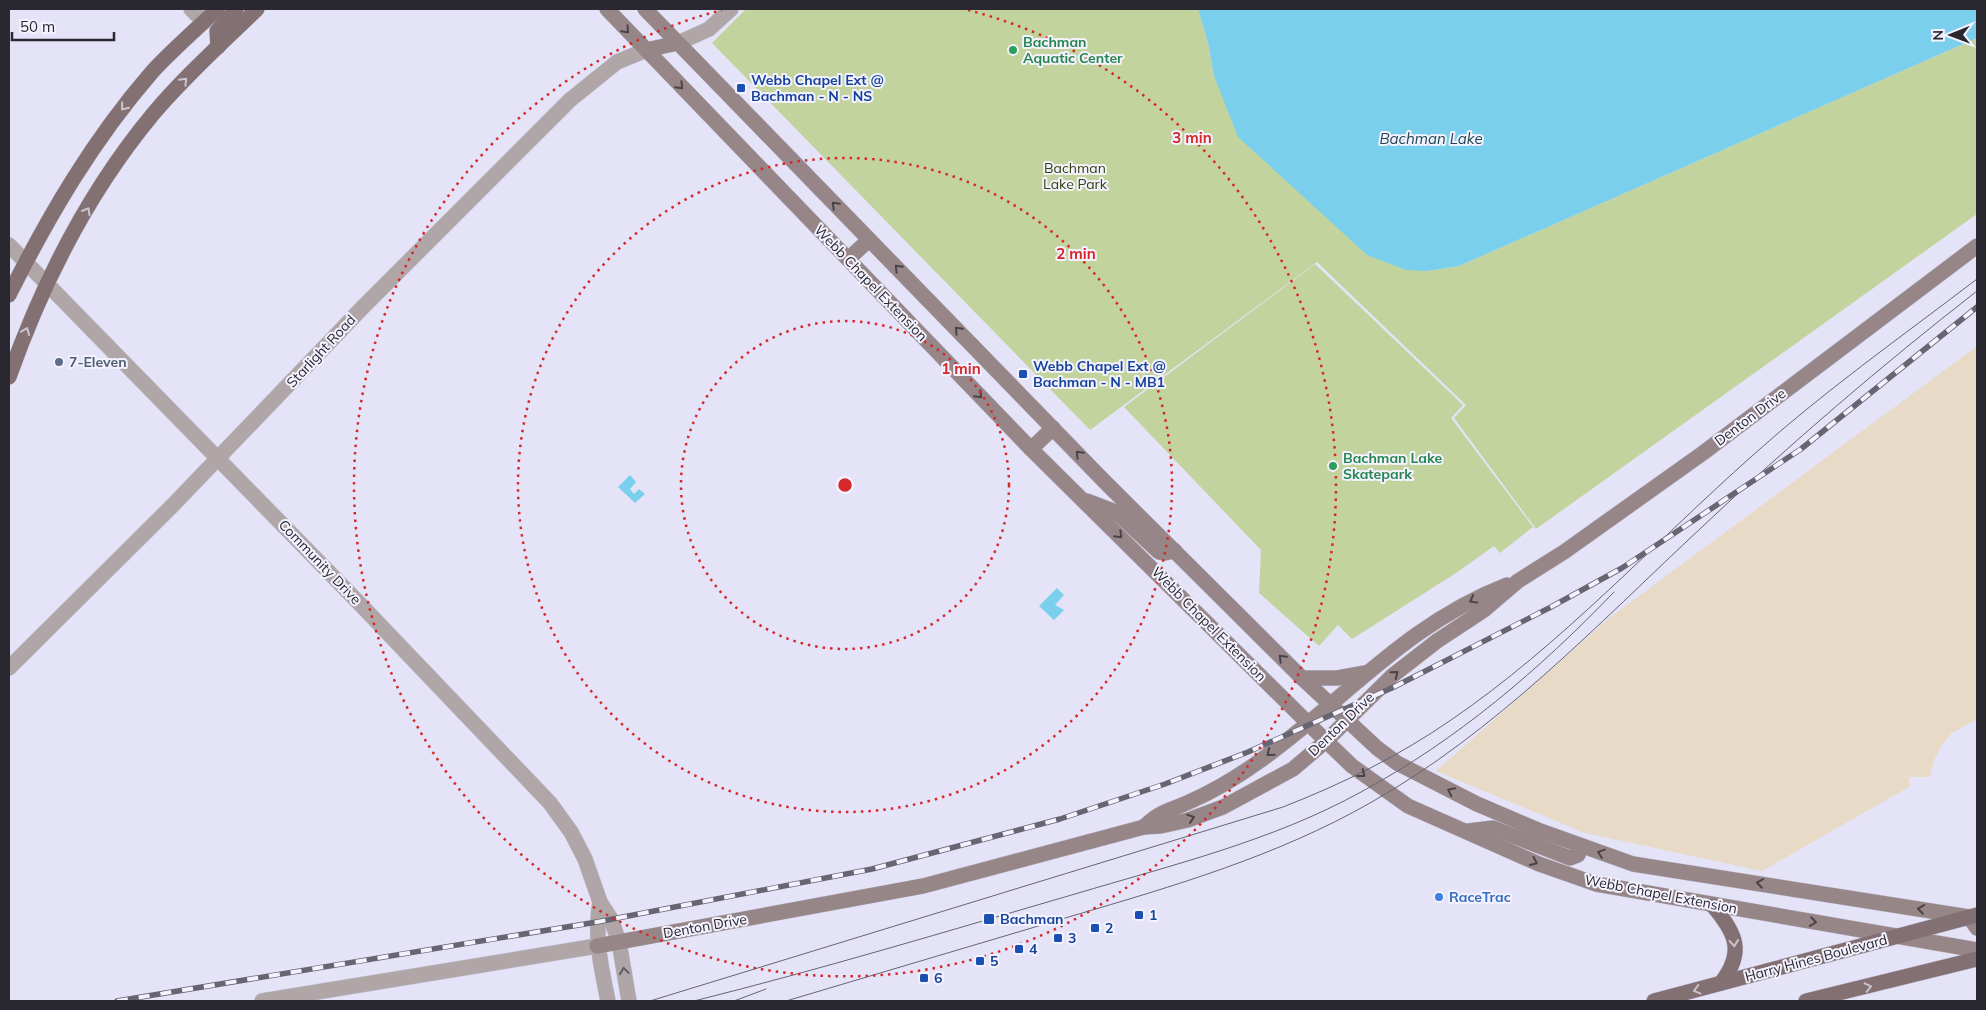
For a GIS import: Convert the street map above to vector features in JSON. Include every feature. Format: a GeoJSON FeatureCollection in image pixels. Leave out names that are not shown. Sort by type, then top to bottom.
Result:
{"type":"FeatureCollection","features":[{"type":"Feature","properties":{"kind":"main road"},"geometry":{"type":"LineString","coordinates":[[9,295],[58,201],[100,139],[153,71],[217,9]]}},
{"type":"Feature","properties":{"kind":"main road"},"geometry":{"type":"LineString","coordinates":[[218,47],[217,30],[236,9]]}},
{"type":"Feature","properties":{"kind":"main road"},"geometry":{"type":"LineString","coordinates":[[9,377],[45,284],[105,181],[129,144],[154,114],[257,9]]}},
{"type":"Feature","properties":{"kind":"main road","name":"Webb Chapel Extension"},"geometry":{"type":"LineString","coordinates":[[606,9],[1031,449],[1352,766],[1408,806],[1539,864],[1596,884],[1712,906],[1977,950]]}},
{"type":"Feature","properties":{"kind":"main road","name":"Webb Chapel Extension"},"geometry":{"type":"LineString","coordinates":[[644,9],[1053,428],[1302,678],[1376,748],[1397,763],[1424,778],[1522,824],[1633,864],[1974,920]]}},
{"type":"Feature","properties":{"kind":"main road"},"geometry":{"type":"LineString","coordinates":[[646,50],[678,43]]}},
{"type":"Feature","properties":{"kind":"main road"},"geometry":{"type":"LineString","coordinates":[[848,259],[869,240]]}},
{"type":"Feature","properties":{"kind":"main road","name":"Denton Drive"},"geometry":{"type":"LineString","coordinates":[[597,946],[923,886],[1144,827],[1161,826],[1188,820],[1223,807],[1293,769],[1326,741],[1392,676],[1437,641],[1484,610],[1518,581],[1564,552],[1703,454],[1977,246]]}},
{"type":"Feature","properties":{"kind":"main road"},"geometry":{"type":"LineString","coordinates":[[1031,449],[1053,428]]}},
{"type":"Feature","properties":{"kind":"main road"},"geometry":{"type":"LineString","coordinates":[[1083,500],[1116,512],[1159,552],[1166,553],[1175,550]]}},
{"type":"Feature","properties":{"kind":"main road","name":"Denton Drive"},"geometry":{"type":"LineString","coordinates":[[1144,827],[1156,814],[1189,802],[1238,776],[1308,722],[1405,641],[1477,597],[1518,581]]}},
{"type":"Feature","properties":{"kind":"main road"},"geometry":{"type":"LineString","coordinates":[[1302,678],[1337,678],[1365,674]]}},
{"type":"Feature","properties":{"kind":"main road"},"geometry":{"type":"LineString","coordinates":[[1468,831],[1493,828],[1570,858],[1578,855],[1581,846]]}},
{"type":"Feature","properties":{"kind":"main road"},"geometry":{"type":"LineString","coordinates":[[1712,906],[1726,922],[1735,939],[1733,964],[1721,983]]}},
{"type":"Feature","properties":{"kind":"main road","name":"Harry Hines Boulevard"},"geometry":{"type":"LineString","coordinates":[[1654,1001],[1899,936],[1974,920]]}},
{"type":"Feature","properties":{"kind":"main road"},"geometry":{"type":"LineString","coordinates":[[1806,1001],[1977,959]]}},
{"type":"Feature","properties":{"kind":"street"},"geometry":{"type":"LineString","coordinates":[[191,9],[204,22]]}},
{"type":"Feature","properties":{"kind":"street"},"geometry":{"type":"LineString","coordinates":[[678,43],[709,29],[731,9]]}},
{"type":"Feature","properties":{"kind":"street","name":"Starlight Road"},"geometry":{"type":"LineString","coordinates":[[9,668],[218,459],[363,307],[576,95],[617,62],[646,50]]}},
{"type":"Feature","properties":{"kind":"street","name":"Community Drive"},"geometry":{"type":"LineString","coordinates":[[9,245],[45,284],[398,643],[550,803],[571,832],[585,859],[600,902],[611,919],[619,942],[628,1001]]}},
{"type":"Feature","properties":{"kind":"street","name":"Community Drive"},"geometry":{"type":"LineString","coordinates":[[600,902],[596,922],[597,946],[608,1001]]}},
{"type":"Feature","properties":{"kind":"street","name":"Denton Drive"},"geometry":{"type":"LineString","coordinates":[[262,1001],[447,969],[597,946]]}},
{"type":"Feature","properties":{"kind":"shaded area"},"geometry":{"type":"Polygon","coordinates":[[[1977,346],[1977,719],[1952,733],[1942,745],[1934,760],[1930,777],[1909,777],[1909,787],[1762,871],[1585,833],[1436,771],[1608,619],[1977,346]]]}},
{"type":"Feature","properties":{"kind":"green space","name":"Bachman Lake Park"},"geometry":{"type":"Polygon","coordinates":[[[746,9],[1198,9],[1208,43],[1214,76],[1428,271],[1459,266],[1977,38],[1977,214],[1536,529],[1454,418],[1466,405],[1317,262],[1090,430],[712,43],[746,9]]]}},
{"type":"Feature","properties":{"kind":"green space","name":"Bachman Lake Skatepark"},"geometry":{"type":"Polygon","coordinates":[[[1315,264],[1463,405],[1451,418],[1533,527],[1500,553],[1494,546],[1456,573],[1352,639],[1338,625],[1319,646],[1259,593],[1261,550],[1124,407],[1315,264]]]}},
{"type":"Feature","properties":{"kind":"water","name":"Bachman Lake"},"geometry":{"type":"Polygon","coordinates":[[[1198,9],[1977,9],[1977,38],[1459,266],[1428,271],[1406,270],[1367,255],[1238,137],[1214,76],[1208,43],[1198,9]]]}},
{"type":"Feature","properties":{"kind":"water"},"geometry":{"type":"Polygon","coordinates":[[[630,475],[636,482],[630,489],[634,494],[639,489],[645,494],[635,503],[618,487],[630,475]]]}},
{"type":"Feature","properties":{"kind":"water"},"geometry":{"type":"Polygon","coordinates":[[[1057,588],[1064,595],[1055,605],[1064,610],[1054,620],[1039,606],[1057,588]]]}},
{"type":"Feature","properties":{"kind":"tram line"},"geometry":{"type":"LineString","coordinates":[[650,1001],[1283,807],[1327,789],[1391,757],[1451,720],[1531,659],[1606,593],[1779,432],[1863,365],[1977,279]]}},
{"type":"Feature","properties":{"kind":"tram line"},"geometry":{"type":"LineString","coordinates":[[786,1001],[1187,881],[1299,839],[1370,803],[1416,775],[1460,744],[1503,710],[1584,639],[1735,496],[1803,435],[1906,347],[1977,291]]}},
{"type":"Feature","properties":{"kind":"tram line"},"geometry":{"type":"LineString","coordinates":[[694,1001],[790,976],[1185,862],[1292,825],[1361,792],[1430,750],[1495,702],[1526,676],[1586,621],[1614,592]]}},
{"type":"Feature","properties":{"kind":"tram line"},"geometry":{"type":"LineString","coordinates":[[734,1001],[766,989]]}},
{"type":"Feature","properties":{"kind":"railway"},"geometry":{"type":"LineString","coordinates":[[117,1001],[597,922],[872,869],[1060,819],[1165,784],[1248,752],[1394,687],[1551,607],[1622,568],[1801,449],[1977,307]]}},
{"type":"Feature","properties":{"kind":"place","name":"Bachman Aquatic Center"},"geometry":{"type":"Point","coordinates":[1013,50]}},
{"type":"Feature","properties":{"kind":"place","name":"Webb Chapel Ext @ Bachman - N - NS"},"geometry":{"type":"Point","coordinates":[741,88]}},
{"type":"Feature","properties":{"kind":"place","name":"7-Eleven"},"geometry":{"type":"Point","coordinates":[59,362]}},
{"type":"Feature","properties":{"kind":"place","name":"Webb Chapel Ext @ Bachman - N - MB1"},"geometry":{"type":"Point","coordinates":[1023,374]}},
{"type":"Feature","properties":{"kind":"place","name":"Bachman Lake Skatepark"},"geometry":{"type":"Point","coordinates":[1333,466]}},
{"type":"Feature","properties":{"kind":"place","name":"RaceTrac"},"geometry":{"type":"Point","coordinates":[1439,897]}},
{"type":"Feature","properties":{"kind":"place","name":"1"},"geometry":{"type":"Point","coordinates":[1139,915]}},
{"type":"Feature","properties":{"kind":"place","name":"Bachman"},"geometry":{"type":"Point","coordinates":[989,919]}},
{"type":"Feature","properties":{"kind":"place","name":"2"},"geometry":{"type":"Point","coordinates":[1095,928]}},
{"type":"Feature","properties":{"kind":"place","name":"3"},"geometry":{"type":"Point","coordinates":[1058,938]}},
{"type":"Feature","properties":{"kind":"place","name":"4"},"geometry":{"type":"Point","coordinates":[1019,949]}},
{"type":"Feature","properties":{"kind":"place","name":"5"},"geometry":{"type":"Point","coordinates":[980,961]}},
{"type":"Feature","properties":{"kind":"place","name":"6"},"geometry":{"type":"Point","coordinates":[924,978]}}]}
